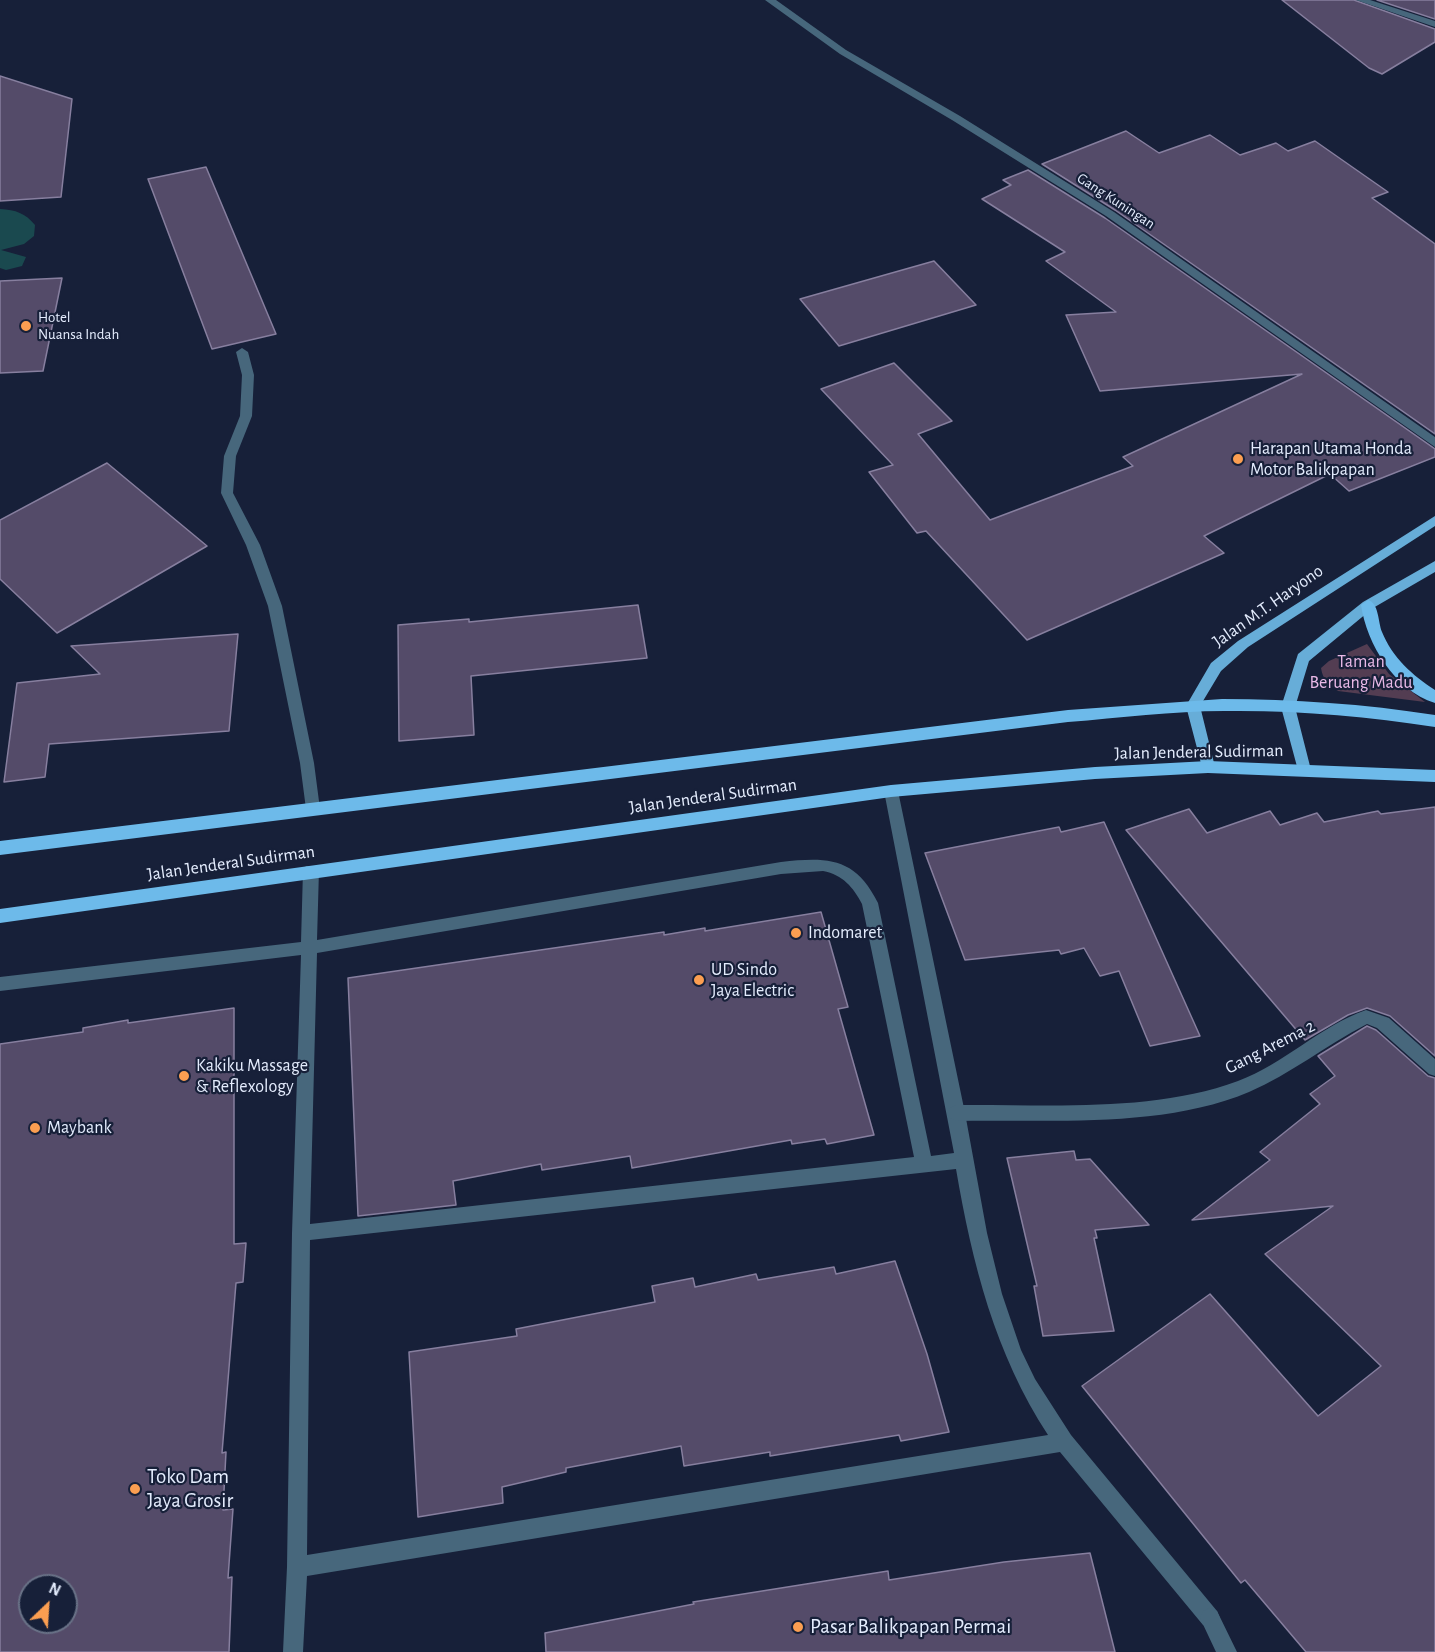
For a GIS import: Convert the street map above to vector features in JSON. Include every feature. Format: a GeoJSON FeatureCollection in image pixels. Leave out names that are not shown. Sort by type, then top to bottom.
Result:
{"type":"FeatureCollection","features":[{"type":"Feature","properties":{"kind":"highway"},"geometry":{"type":"LineString","coordinates":[[1368,606],[1370,627],[1394,665],[1435,697]]}},
{"type":"Feature","properties":{"kind":"highway","name":"Jalan Jenderal Sudirman"},"geometry":{"type":"LineString","coordinates":[[0,848],[1056,718],[1193,706],[1288,707],[1388,714],[1435,722]]}},
{"type":"Feature","properties":{"kind":"highway","name":"Jalan Jenderal Sudirman"},"geometry":{"type":"LineString","coordinates":[[0,916],[312,870],[891,791],[1095,773],[1208,767],[1435,776]]}},
{"type":"Feature","properties":{"kind":"main road","name":"Jalan M.T. Haryono"},"geometry":{"type":"LineString","coordinates":[[1193,706],[1216,667],[1243,644],[1435,520]]}},
{"type":"Feature","properties":{"kind":"main road"},"geometry":{"type":"LineString","coordinates":[[1304,770],[1288,707],[1303,658],[1368,606],[1435,566]]}},
{"type":"Feature","properties":{"kind":"main road"},"geometry":{"type":"LineString","coordinates":[[1193,706],[1208,767]]}},
{"type":"Feature","properties":{"kind":"street","name":"Gang Kuningan"},"geometry":{"type":"LineString","coordinates":[[770,0],[843,52],[956,118],[1110,214],[1251,310],[1435,443]]}},
{"type":"Feature","properties":{"kind":"street"},"geometry":{"type":"LineString","coordinates":[[1361,0],[1435,24]]}},
{"type":"Feature","properties":{"kind":"street"},"geometry":{"type":"LineString","coordinates":[[242,352],[248,375],[246,417],[230,456],[227,493],[253,545],[275,606],[314,809]]}},
{"type":"Feature","properties":{"kind":"street"},"geometry":{"type":"LineString","coordinates":[[891,791],[956,1113],[963,1160],[995,1299],[1012,1352],[1035,1397],[1064,1442],[1210,1618],[1227,1652]]}},
{"type":"Feature","properties":{"kind":"street"},"geometry":{"type":"LineString","coordinates":[[0,984],[308,948],[781,868],[813,864],[840,868],[856,880],[870,903],[903,1052],[924,1164]]}},
{"type":"Feature","properties":{"kind":"street"},"geometry":{"type":"LineString","coordinates":[[293,1652],[297,1567],[301,1233],[312,870]]}},
{"type":"Feature","properties":{"kind":"street","name":"Gang Arema 2"},"geometry":{"type":"LineString","coordinates":[[956,1113],[1143,1108],[1192,1101],[1242,1087],[1366,1017],[1383,1023],[1435,1069]]}},
{"type":"Feature","properties":{"kind":"street"},"geometry":{"type":"LineString","coordinates":[[301,1233],[963,1160]]}},
{"type":"Feature","properties":{"kind":"street"},"geometry":{"type":"LineString","coordinates":[[297,1567],[1064,1442]]}},
{"type":"Feature","properties":{"kind":"green space","name":"Taman Beruang Madu"},"geometry":{"type":"Polygon","coordinates":[[[1367,644],[1389,674],[1425,702],[1338,691],[1329,684],[1321,668],[1329,661],[1367,644]]]}},
{"type":"Feature","properties":{"kind":"shaded area"},"geometry":{"type":"Polygon","coordinates":[[[0,209],[20,213],[35,225],[34,236],[24,244],[1,250],[26,257],[22,266],[6,270],[0,268],[0,209]]]}},
{"type":"Feature","properties":{"kind":"building"},"geometry":{"type":"Polygon","coordinates":[[[1282,0],[1354,0],[1435,29],[1435,42],[1382,74],[1369,68],[1282,0]]]}},
{"type":"Feature","properties":{"kind":"building"},"geometry":{"type":"Polygon","coordinates":[[[1377,0],[1435,0],[1435,19],[1377,0]]]}},
{"type":"Feature","properties":{"kind":"building"},"geometry":{"type":"Polygon","coordinates":[[[0,76],[72,99],[61,197],[0,201],[0,76]]]}},
{"type":"Feature","properties":{"kind":"building"},"geometry":{"type":"Polygon","coordinates":[[[1126,131],[1159,153],[1210,135],[1240,155],[1276,143],[1288,151],[1315,141],[1388,192],[1372,198],[1435,244],[1435,434],[1115,210],[1042,164],[1126,131]]]}},
{"type":"Feature","properties":{"kind":"building"},"geometry":{"type":"Polygon","coordinates":[[[206,167],[276,334],[212,349],[148,179],[206,167]]]}},
{"type":"Feature","properties":{"kind":"building"},"geometry":{"type":"Polygon","coordinates":[[[1028,170],[1105,218],[1435,449],[1435,457],[1349,491],[1330,474],[1204,536],[1224,553],[1027,640],[926,531],[917,533],[869,472],[893,465],[821,389],[894,363],[952,421],[918,434],[990,520],[1133,466],[1123,457],[1302,374],[1100,391],[1066,315],[1116,312],[1046,261],[1065,252],[982,199],[1011,185],[1003,180],[1028,170]]]}},
{"type":"Feature","properties":{"kind":"building"},"geometry":{"type":"Polygon","coordinates":[[[934,261],[976,305],[839,346],[800,299],[934,261]]]}},
{"type":"Feature","properties":{"kind":"building","name":"Hotel Nuansa Indah"},"geometry":{"type":"Polygon","coordinates":[[[62,278],[43,371],[0,373],[0,281],[62,278]]]}},
{"type":"Feature","properties":{"kind":"building"},"geometry":{"type":"Polygon","coordinates":[[[107,463],[207,546],[57,633],[0,579],[0,520],[107,463]]]}},
{"type":"Feature","properties":{"kind":"building"},"geometry":{"type":"Polygon","coordinates":[[[638,605],[647,658],[471,676],[474,735],[399,741],[398,625],[469,619],[469,622],[638,605]]]}},
{"type":"Feature","properties":{"kind":"building"},"geometry":{"type":"Polygon","coordinates":[[[238,634],[229,731],[49,744],[45,777],[4,782],[17,683],[100,674],[71,646],[238,634]]]}},
{"type":"Feature","properties":{"kind":"building"},"geometry":{"type":"Polygon","coordinates":[[[1435,807],[1435,1056],[1390,1016],[1367,1008],[1348,1015],[1305,1040],[1126,830],[1189,809],[1207,833],[1270,811],[1280,825],[1317,813],[1324,822],[1378,811],[1381,814],[1435,807]]]}},
{"type":"Feature","properties":{"kind":"building"},"geometry":{"type":"Polygon","coordinates":[[[1104,822],[1200,1036],[1150,1046],[1119,971],[1100,976],[1084,948],[1061,954],[1059,950],[965,960],[925,853],[1059,827],[1061,832],[1104,822]]]}},
{"type":"Feature","properties":{"kind":"building"},"geometry":{"type":"Polygon","coordinates":[[[821,912],[848,1007],[838,1009],[874,1135],[827,1144],[825,1139],[792,1144],[791,1140],[632,1168],[630,1156],[542,1170],[541,1164],[453,1181],[456,1205],[358,1216],[348,978],[664,932],[664,935],[705,928],[705,931],[821,912]]]}},
{"type":"Feature","properties":{"kind":"building"},"geometry":{"type":"Polygon","coordinates":[[[234,1008],[234,1244],[246,1243],[243,1282],[236,1283],[222,1453],[226,1452],[223,1510],[233,1509],[228,1578],[232,1577],[229,1652],[0,1652],[0,1044],[83,1032],[83,1028],[128,1020],[128,1023],[234,1008]]]}},
{"type":"Feature","properties":{"kind":"building"},"geometry":{"type":"Polygon","coordinates":[[[1367,1026],[1376,1030],[1428,1076],[1435,1078],[1435,1652],[1306,1652],[1245,1580],[1241,1583],[1082,1386],[1210,1294],[1318,1416],[1381,1366],[1265,1254],[1333,1206],[1192,1220],[1270,1160],[1260,1152],[1320,1104],[1310,1094],[1335,1076],[1318,1056],[1367,1026]]]}},
{"type":"Feature","properties":{"kind":"building"},"geometry":{"type":"Polygon","coordinates":[[[1074,1151],[1076,1160],[1090,1159],[1149,1225],[1095,1230],[1097,1238],[1094,1238],[1114,1331],[1043,1336],[1034,1286],[1037,1286],[1007,1158],[1074,1151]]]}},
{"type":"Feature","properties":{"kind":"building"},"geometry":{"type":"Polygon","coordinates":[[[895,1261],[927,1354],[949,1432],[901,1441],[899,1435],[770,1456],[770,1452],[684,1466],[681,1446],[566,1468],[566,1472],[502,1487],[503,1503],[418,1517],[409,1352],[517,1336],[516,1329],[655,1302],[652,1286],[693,1278],[695,1287],[756,1274],[758,1280],[834,1267],[836,1274],[895,1261]]]}},
{"type":"Feature","properties":{"kind":"building"},"geometry":{"type":"Polygon","coordinates":[[[1090,1553],[1115,1652],[546,1652],[545,1633],[694,1604],[693,1602],[888,1571],[889,1580],[1004,1562],[1090,1553]]]}},
{"type":"Feature","properties":{"kind":"place","name":"Hotel Nuansa Indah"},"geometry":{"type":"Point","coordinates":[26,326]}},
{"type":"Feature","properties":{"kind":"place","name":"Harapan Utama Honda Motor Balikpapan"},"geometry":{"type":"Point","coordinates":[1238,459]}},
{"type":"Feature","properties":{"kind":"place","name":"Indomaret"},"geometry":{"type":"Point","coordinates":[796,933]}},
{"type":"Feature","properties":{"kind":"place","name":"UD Sindo Jaya Electric"},"geometry":{"type":"Point","coordinates":[699,980]}},
{"type":"Feature","properties":{"kind":"place","name":"Kakiku Massage & Reflexology"},"geometry":{"type":"Point","coordinates":[184,1076]}},
{"type":"Feature","properties":{"kind":"place","name":"Maybank"},"geometry":{"type":"Point","coordinates":[35,1128]}},
{"type":"Feature","properties":{"kind":"place","name":"Toko Dam Jaya Grosir"},"geometry":{"type":"Point","coordinates":[135,1489]}},
{"type":"Feature","properties":{"kind":"place","name":"Pasar Balikpapan Permai"},"geometry":{"type":"Point","coordinates":[798,1627]}}]}
